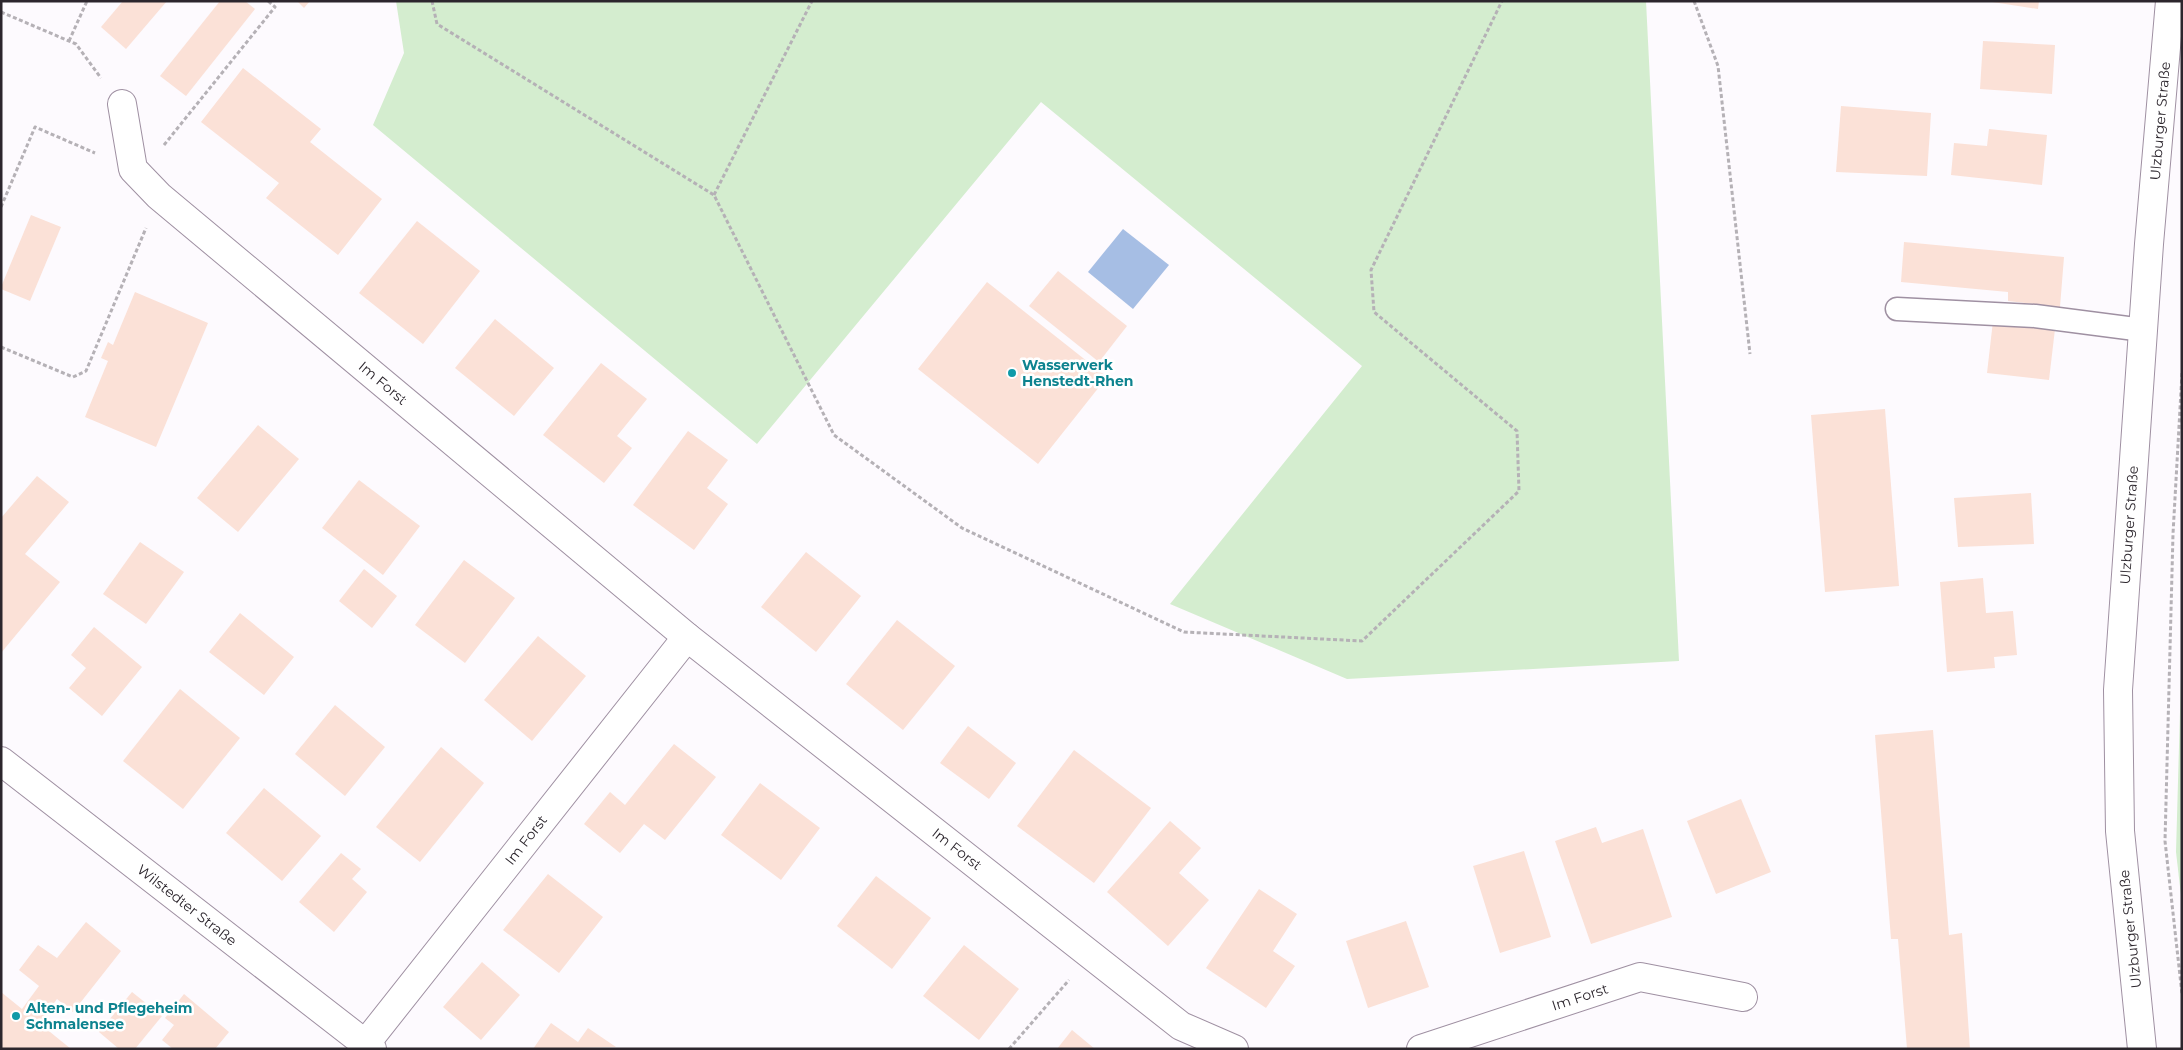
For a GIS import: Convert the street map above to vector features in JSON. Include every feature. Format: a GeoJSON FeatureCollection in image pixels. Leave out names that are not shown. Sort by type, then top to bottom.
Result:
{"type":"FeatureCollection","features":[{"type":"Feature","properties":{"kind":"street","name":"Ulzburger Straße"},"geometry":{"type":"LineString","coordinates":[[2142,1049],[2120,831],[2118,690],[2143,330],[2170,1]]}},
{"type":"Feature","properties":{"kind":"street"},"geometry":{"type":"LineString","coordinates":[[122,104],[136,172]]}},
{"type":"Feature","properties":{"kind":"street","name":"Im Forst"},"geometry":{"type":"LineString","coordinates":[[136,172],[159,196],[687,637],[1180,1026],[1234,1049]]}},
{"type":"Feature","properties":{"kind":"street","name":"Im Forst"},"geometry":{"type":"LineString","coordinates":[[369,1046],[687,637]]}},
{"type":"Feature","properties":{"kind":"street","name":"Wilstedter Straße"},"geometry":{"type":"LineString","coordinates":[[1,761],[369,1046]]}},
{"type":"Feature","properties":{"kind":"street","name":"Im Forst"},"geometry":{"type":"LineString","coordinates":[[1421,1049],[1640,978],[1743,997]]}},
{"type":"Feature","properties":{"kind":"lane"},"geometry":{"type":"LineString","coordinates":[[1897,309],[2035,316],[2143,330]]}},
{"type":"Feature","properties":{"kind":"path"},"geometry":{"type":"LineString","coordinates":[[69,41],[87,1]]}},
{"type":"Feature","properties":{"kind":"path"},"geometry":{"type":"LineString","coordinates":[[1,207],[35,127],[136,172],[275,7],[268,1]]}},
{"type":"Feature","properties":{"kind":"path"},"geometry":{"type":"LineString","coordinates":[[432,1],[437,24],[714,195],[834,435],[962,528],[1184,632],[1362,642],[1520,490],[1517,431],[1374,312],[1371,270],[1502,1]]}},
{"type":"Feature","properties":{"kind":"path"},"geometry":{"type":"LineString","coordinates":[[714,195],[812,1]]}},
{"type":"Feature","properties":{"kind":"path"},"geometry":{"type":"LineString","coordinates":[[1694,1],[1718,66],[1750,354]]}},
{"type":"Feature","properties":{"kind":"path"},"geometry":{"type":"LineString","coordinates":[[1,12],[76,44],[122,104]]}},
{"type":"Feature","properties":{"kind":"path"},"geometry":{"type":"LineString","coordinates":[[1,347],[73,377],[86,371],[159,196]]}},
{"type":"Feature","properties":{"kind":"path"},"geometry":{"type":"LineString","coordinates":[[2182,373],[2173,543],[2165,841],[2182,994]]}},
{"type":"Feature","properties":{"kind":"path"},"geometry":{"type":"LineString","coordinates":[[1009,1049],[1091,955]]}},
{"type":"Feature","properties":{"kind":"green space"},"geometry":{"type":"Polygon","coordinates":[[[396,1],[1646,1],[1679,661],[1347,679],[1170,604],[1362,366],[1041,102],[757,444],[373,125],[404,53],[396,1]]]}},
{"type":"Feature","properties":{"kind":"green space"},"geometry":{"type":"Polygon","coordinates":[[[2182,641],[2182,904],[2176,852],[2182,641]]]}},
{"type":"Feature","properties":{"kind":"water"},"geometry":{"type":"Polygon","coordinates":[[[1123,229],[1169,265],[1133,309],[1088,272],[1123,229]]]}},
{"type":"Feature","properties":{"kind":"building"},"geometry":{"type":"Polygon","coordinates":[[[123,1],[167,1],[126,49],[101,27],[123,1]]]}},
{"type":"Feature","properties":{"kind":"building"},"geometry":{"type":"Polygon","coordinates":[[[220,1],[245,1],[255,9],[186,96],[160,76],[220,1]]]}},
{"type":"Feature","properties":{"kind":"building"},"geometry":{"type":"Polygon","coordinates":[[[297,1],[310,1],[304,8],[297,1]]]}},
{"type":"Feature","properties":{"kind":"building"},"geometry":{"type":"Polygon","coordinates":[[[1986,1],[2039,1],[2038,9],[1986,1]]]}},
{"type":"Feature","properties":{"kind":"building"},"geometry":{"type":"Polygon","coordinates":[[[1983,41],[2055,45],[2052,94],[1980,89],[1983,41]]]}},
{"type":"Feature","properties":{"kind":"building"},"geometry":{"type":"Polygon","coordinates":[[[243,68],[321,129],[310,142],[382,199],[338,255],[266,198],[279,183],[201,122],[243,68]]]}},
{"type":"Feature","properties":{"kind":"building"},"geometry":{"type":"Polygon","coordinates":[[[1841,106],[1931,113],[1927,176],[1836,172],[1841,106]]]}},
{"type":"Feature","properties":{"kind":"building"},"geometry":{"type":"Polygon","coordinates":[[[1989,129],[2047,135],[2042,185],[1951,175],[1954,143],[1987,146],[1989,129]]]}},
{"type":"Feature","properties":{"kind":"building"},"geometry":{"type":"Polygon","coordinates":[[[31,215],[61,227],[30,301],[1,289],[1,287],[31,215]]]}},
{"type":"Feature","properties":{"kind":"building"},"geometry":{"type":"Polygon","coordinates":[[[417,221],[480,271],[423,344],[359,293],[417,221]]]}},
{"type":"Feature","properties":{"kind":"building"},"geometry":{"type":"Polygon","coordinates":[[[1904,242],[2064,257],[2060,307],[2008,301],[2008,292],[1901,282],[1904,242]]]}},
{"type":"Feature","properties":{"kind":"building"},"geometry":{"type":"Polygon","coordinates":[[[1058,271],[1127,326],[1099,362],[1029,306],[1058,271]]]}},
{"type":"Feature","properties":{"kind":"building","name":"Wasserwerk Henstedt-Rhen"},"geometry":{"type":"Polygon","coordinates":[[[987,282],[1107,377],[1038,464],[918,369],[987,282]]]}},
{"type":"Feature","properties":{"kind":"building"},"geometry":{"type":"Polygon","coordinates":[[[135,292],[208,323],[156,447],[85,417],[108,361],[101,358],[108,342],[113,345],[135,292]]]}},
{"type":"Feature","properties":{"kind":"building"},"geometry":{"type":"Polygon","coordinates":[[[495,319],[554,368],[514,416],[455,368],[495,319]]]}},
{"type":"Feature","properties":{"kind":"building"},"geometry":{"type":"Polygon","coordinates":[[[1993,321],[2055,329],[2049,380],[1987,373],[1993,321]]]}},
{"type":"Feature","properties":{"kind":"building"},"geometry":{"type":"Polygon","coordinates":[[[601,363],[647,399],[617,436],[632,448],[604,483],[543,435],[601,363]]]}},
{"type":"Feature","properties":{"kind":"building"},"geometry":{"type":"Polygon","coordinates":[[[1885,409],[1899,586],[1825,592],[1811,415],[1885,409]]]}},
{"type":"Feature","properties":{"kind":"building"},"geometry":{"type":"Polygon","coordinates":[[[258,425],[299,459],[238,532],[197,498],[258,425]]]}},
{"type":"Feature","properties":{"kind":"building"},"geometry":{"type":"Polygon","coordinates":[[[688,431],[728,460],[707,488],[728,504],[694,550],[633,505],[688,431]]]}},
{"type":"Feature","properties":{"kind":"building"},"geometry":{"type":"Polygon","coordinates":[[[37,476],[69,502],[25,554],[60,582],[1,653],[1,518],[37,476]]]}},
{"type":"Feature","properties":{"kind":"building"},"geometry":{"type":"Polygon","coordinates":[[[359,480],[420,526],[383,575],[322,528],[359,480]]]}},
{"type":"Feature","properties":{"kind":"building"},"geometry":{"type":"Polygon","coordinates":[[[2031,493],[2034,544],[1958,547],[1954,498],[2031,493]]]}},
{"type":"Feature","properties":{"kind":"building"},"geometry":{"type":"Polygon","coordinates":[[[140,542],[184,572],[146,624],[103,594],[140,542]]]}},
{"type":"Feature","properties":{"kind":"building"},"geometry":{"type":"Polygon","coordinates":[[[806,552],[861,596],[816,652],[761,607],[806,552]]]}},
{"type":"Feature","properties":{"kind":"building"},"geometry":{"type":"Polygon","coordinates":[[[464,560],[515,598],[465,663],[415,625],[464,560]]]}},
{"type":"Feature","properties":{"kind":"building"},"geometry":{"type":"Polygon","coordinates":[[[364,569],[397,596],[372,628],[339,601],[364,569]]]}},
{"type":"Feature","properties":{"kind":"building"},"geometry":{"type":"Polygon","coordinates":[[[1983,578],[1986,613],[2013,611],[2017,655],[1994,657],[1995,668],[1947,672],[1940,582],[1983,578]]]}},
{"type":"Feature","properties":{"kind":"building"},"geometry":{"type":"Polygon","coordinates":[[[240,613],[294,657],[264,695],[209,652],[240,613]]]}},
{"type":"Feature","properties":{"kind":"building"},"geometry":{"type":"Polygon","coordinates":[[[897,620],[955,666],[903,730],[846,684],[897,620]]]}},
{"type":"Feature","properties":{"kind":"building"},"geometry":{"type":"Polygon","coordinates":[[[94,627],[142,667],[102,716],[69,688],[86,668],[71,655],[94,627]]]}},
{"type":"Feature","properties":{"kind":"building"},"geometry":{"type":"Polygon","coordinates":[[[538,636],[586,676],[532,741],[484,700],[538,636]]]}},
{"type":"Feature","properties":{"kind":"building"},"geometry":{"type":"Polygon","coordinates":[[[180,689],[240,738],[183,809],[123,761],[180,689]]]}},
{"type":"Feature","properties":{"kind":"building"},"geometry":{"type":"Polygon","coordinates":[[[335,705],[385,747],[345,796],[295,754],[335,705]]]}},
{"type":"Feature","properties":{"kind":"building"},"geometry":{"type":"Polygon","coordinates":[[[968,726],[1016,763],[989,799],[940,763],[968,726]]]}},
{"type":"Feature","properties":{"kind":"building"},"geometry":{"type":"Polygon","coordinates":[[[1933,730],[1949,935],[1962,933],[1970,1049],[1907,1049],[1898,939],[1891,939],[1875,735],[1933,730]]]}},
{"type":"Feature","properties":{"kind":"building"},"geometry":{"type":"Polygon","coordinates":[[[674,744],[716,777],[665,840],[644,824],[620,853],[584,824],[610,792],[625,805],[674,744]]]}},
{"type":"Feature","properties":{"kind":"building"},"geometry":{"type":"Polygon","coordinates":[[[441,747],[484,783],[420,862],[376,827],[441,747]]]}},
{"type":"Feature","properties":{"kind":"building"},"geometry":{"type":"Polygon","coordinates":[[[1074,750],[1151,808],[1094,883],[1017,826],[1074,750]]]}},
{"type":"Feature","properties":{"kind":"building"},"geometry":{"type":"Polygon","coordinates":[[[760,783],[820,828],[781,880],[721,835],[760,783]]]}},
{"type":"Feature","properties":{"kind":"building"},"geometry":{"type":"Polygon","coordinates":[[[264,788],[321,836],[282,881],[226,833],[264,788]]]}},
{"type":"Feature","properties":{"kind":"building"},"geometry":{"type":"Polygon","coordinates":[[[1741,799],[1771,872],[1716,894],[1687,821],[1741,799]]]}},
{"type":"Feature","properties":{"kind":"building"},"geometry":{"type":"Polygon","coordinates":[[[1170,821],[1201,848],[1179,873],[1209,900],[1168,946],[1107,892],[1170,821]]]}},
{"type":"Feature","properties":{"kind":"building"},"geometry":{"type":"Polygon","coordinates":[[[1596,827],[1602,843],[1643,829],[1672,917],[1591,944],[1555,841],[1596,827]]]}},
{"type":"Feature","properties":{"kind":"building"},"geometry":{"type":"Polygon","coordinates":[[[1524,851],[1551,937],[1500,953],[1473,866],[1524,851]]]}},
{"type":"Feature","properties":{"kind":"building"},"geometry":{"type":"Polygon","coordinates":[[[341,853],[361,869],[352,879],[367,892],[334,932],[299,902],[341,853]]]}},
{"type":"Feature","properties":{"kind":"building"},"geometry":{"type":"Polygon","coordinates":[[[548,874],[603,917],[559,973],[503,930],[548,874]]]}},
{"type":"Feature","properties":{"kind":"building"},"geometry":{"type":"Polygon","coordinates":[[[876,876],[931,918],[892,969],[837,926],[876,876]]]}},
{"type":"Feature","properties":{"kind":"building"},"geometry":{"type":"Polygon","coordinates":[[[1259,889],[1297,914],[1273,951],[1295,966],[1266,1008],[1206,968],[1259,889]]]}},
{"type":"Feature","properties":{"kind":"building"},"geometry":{"type":"Polygon","coordinates":[[[1406,921],[1429,987],[1368,1008],[1346,941],[1406,921]]]}},
{"type":"Feature","properties":{"kind":"building"},"geometry":{"type":"Polygon","coordinates":[[[86,922],[121,951],[73,1012],[57,999],[39,1023],[71,1049],[1,1049],[1,992],[22,1009],[39,986],[19,970],[38,945],[57,958],[86,922]]]}},
{"type":"Feature","properties":{"kind":"building"},"geometry":{"type":"Polygon","coordinates":[[[964,945],[1019,989],[979,1040],[923,996],[964,945]]]}},
{"type":"Feature","properties":{"kind":"building"},"geometry":{"type":"Polygon","coordinates":[[[482,962],[520,995],[481,1040],[443,1007],[482,962]]]}},
{"type":"Feature","properties":{"kind":"building"},"geometry":{"type":"Polygon","coordinates":[[[132,992],[162,1016],[135,1049],[119,1049],[99,1032],[132,992]]]}},
{"type":"Feature","properties":{"kind":"building"},"geometry":{"type":"Polygon","coordinates":[[[184,994],[229,1032],[215,1049],[173,1049],[162,1040],[174,1025],[165,1018],[184,994]]]}},
{"type":"Feature","properties":{"kind":"building"},"geometry":{"type":"Polygon","coordinates":[[[551,1023],[578,1042],[588,1028],[616,1047],[533,1049],[551,1023]]]}},
{"type":"Feature","properties":{"kind":"building"},"geometry":{"type":"Polygon","coordinates":[[[1072,1030],[1095,1049],[1057,1049],[1072,1030]]]}},
{"type":"Feature","properties":{"kind":"place","name":"Wasserwerk Henstedt-Rhen"},"geometry":{"type":"Point","coordinates":[1012,373]}},
{"type":"Feature","properties":{"kind":"place","name":"Alten- und Pflegeheim Schmalensee"},"geometry":{"type":"Point","coordinates":[16,1016]}}]}
